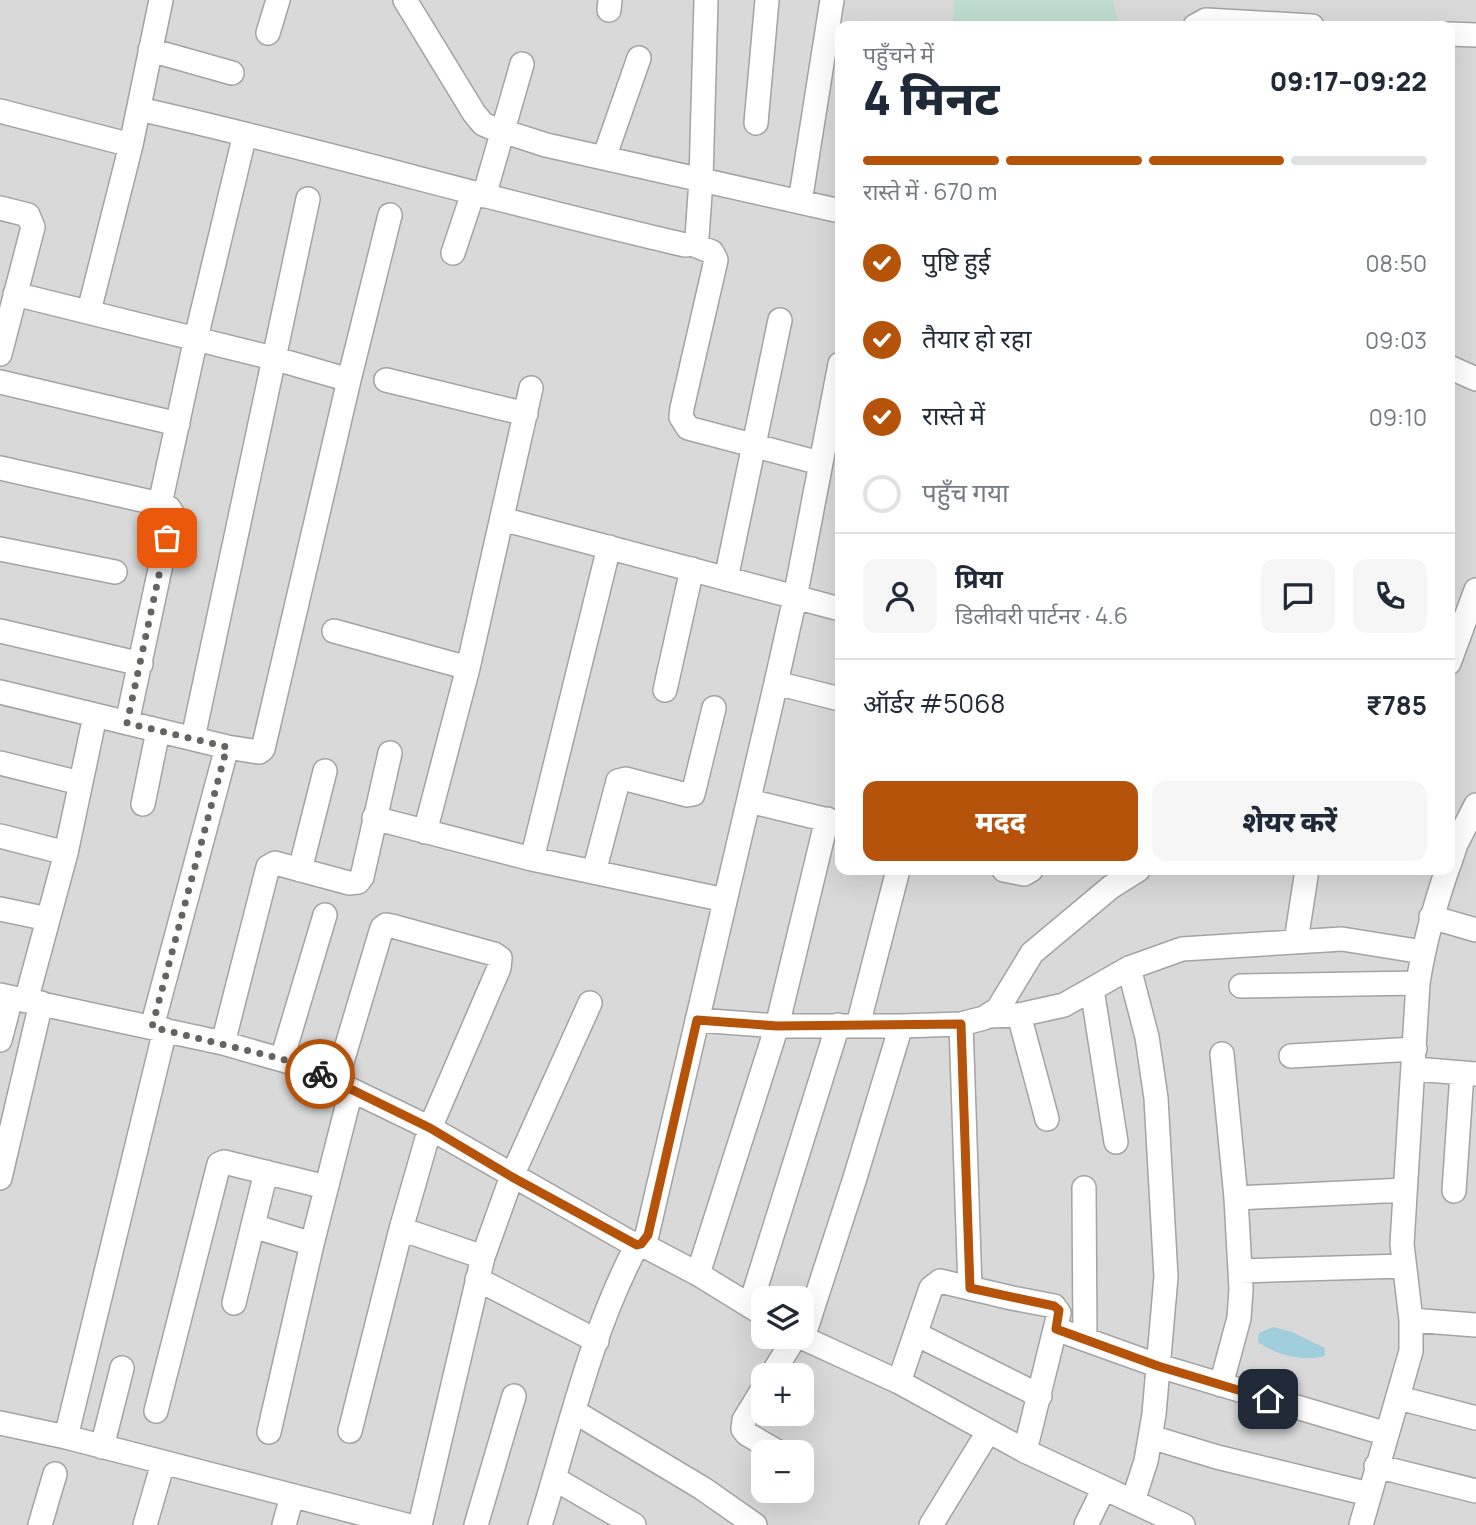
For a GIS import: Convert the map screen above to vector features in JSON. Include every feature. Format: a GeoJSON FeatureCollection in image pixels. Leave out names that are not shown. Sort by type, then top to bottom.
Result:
{"type":"FeatureCollection","features":[{"type":"Feature","properties":{"kind":"street"},"geometry":{"type":"LineString","coordinates":[[89,311],[131,145],[161,0]]}},
{"type":"Feature","properties":{"kind":"street"},"geometry":{"type":"LineString","coordinates":[[268,33],[278,0]]}},
{"type":"Feature","properties":{"kind":"street"},"geometry":{"type":"LineString","coordinates":[[405,0],[478,119],[490,127],[546,145],[835,210]]}},
{"type":"Feature","properties":{"kind":"street"},"geometry":{"type":"LineString","coordinates":[[692,244],[696,237],[701,180],[706,0]]}},
{"type":"Feature","properties":{"kind":"street"},"geometry":{"type":"LineString","coordinates":[[756,123],[767,0]]}},
{"type":"Feature","properties":{"kind":"street"},"geometry":{"type":"LineString","coordinates":[[800,202],[832,0]]}},
{"type":"Feature","properties":{"kind":"street"},"geometry":{"type":"LineString","coordinates":[[1204,21],[1224,21]]}},
{"type":"Feature","properties":{"kind":"street"},"geometry":{"type":"LineString","coordinates":[[1455,34],[1476,35]]}},
{"type":"Feature","properties":{"kind":"street"},"geometry":{"type":"LineString","coordinates":[[150,50],[232,73]]}},
{"type":"Feature","properties":{"kind":"street"},"geometry":{"type":"LineString","coordinates":[[604,158],[639,58]]}},
{"type":"Feature","properties":{"kind":"street"},"geometry":{"type":"LineString","coordinates":[[453,253],[503,131],[522,64]]}},
{"type":"Feature","properties":{"kind":"street"},"geometry":{"type":"LineString","coordinates":[[139,109],[403,173],[587,223],[685,245],[692,244],[712,252],[716,260],[681,417],[688,428],[820,463]]}},
{"type":"Feature","properties":{"kind":"street"},"geometry":{"type":"LineString","coordinates":[[0,111],[131,145]]}},
{"type":"Feature","properties":{"kind":"street"},"geometry":{"type":"LineString","coordinates":[[160,504],[195,338],[245,134]]}},
{"type":"Feature","properties":{"kind":"street"},"geometry":{"type":"LineString","coordinates":[[193,738],[308,199]]}},
{"type":"Feature","properties":{"kind":"street"},"geometry":{"type":"LineString","coordinates":[[0,208],[22,213],[32,220],[33,227],[0,354]]}},
{"type":"Feature","properties":{"kind":"street"},"geometry":{"type":"LineString","coordinates":[[0,692],[227,747],[259,752],[265,745],[390,215]]}},
{"type":"Feature","properties":{"kind":"street"},"geometry":{"type":"LineString","coordinates":[[15,294],[273,358],[349,380]]}},
{"type":"Feature","properties":{"kind":"street"},"geometry":{"type":"LineString","coordinates":[[726,579],[780,320]]}},
{"type":"Feature","properties":{"kind":"street"},"geometry":{"type":"LineString","coordinates":[[1455,370],[1476,379]]}},
{"type":"Feature","properties":{"kind":"street"},"geometry":{"type":"LineString","coordinates":[[386,380],[526,414]]}},
{"type":"Feature","properties":{"kind":"street"},"geometry":{"type":"LineString","coordinates":[[0,382],[177,424]]}},
{"type":"Feature","properties":{"kind":"street"},"geometry":{"type":"LineString","coordinates":[[425,832],[468,668],[531,388]]}},
{"type":"Feature","properties":{"kind":"street"},"geometry":{"type":"LineString","coordinates":[[540,1525],[615,1288],[639,1245],[648,1235],[795,598],[835,389]]}},
{"type":"Feature","properties":{"kind":"street"},"geometry":{"type":"LineString","coordinates":[[0,468],[160,504],[169,508],[172,513],[127,723]]}},
{"type":"Feature","properties":{"kind":"street"},"geometry":{"type":"LineString","coordinates":[[502,519],[835,608]]}},
{"type":"Feature","properties":{"kind":"street"},"geometry":{"type":"LineString","coordinates":[[532,859],[609,547]]}},
{"type":"Feature","properties":{"kind":"street"},"geometry":{"type":"LineString","coordinates":[[0,549],[115,572]]}},
{"type":"Feature","properties":{"kind":"street"},"geometry":{"type":"LineString","coordinates":[[665,690],[692,569]]}},
{"type":"Feature","properties":{"kind":"street"},"geometry":{"type":"LineString","coordinates":[[1455,647],[1476,590]]}},
{"type":"Feature","properties":{"kind":"street"},"geometry":{"type":"LineString","coordinates":[[0,631],[141,664]]}},
{"type":"Feature","properties":{"kind":"street"},"geometry":{"type":"LineString","coordinates":[[334,631],[468,668]]}},
{"type":"Feature","properties":{"kind":"street"},"geometry":{"type":"LineString","coordinates":[[776,683],[835,698]]}},
{"type":"Feature","properties":{"kind":"street"},"geometry":{"type":"LineString","coordinates":[[594,872],[618,781],[626,779],[687,795],[693,794],[713,708]]}},
{"type":"Feature","properties":{"kind":"street"},"geometry":{"type":"LineString","coordinates":[[0,1040],[20,999],[48,919],[66,853],[95,716]]}},
{"type":"Feature","properties":{"kind":"street"},"geometry":{"type":"LineString","coordinates":[[143,804],[158,731]]}},
{"type":"Feature","properties":{"kind":"street"},"geometry":{"type":"LineString","coordinates":[[66,1437],[159,1028],[227,747]]}},
{"type":"Feature","properties":{"kind":"street"},"geometry":{"type":"LineString","coordinates":[[223,1043],[268,867],[275,863],[349,883],[358,882],[362,877],[390,753]]}},
{"type":"Feature","properties":{"kind":"street"},"geometry":{"type":"LineString","coordinates":[[0,763],[80,783]]}},
{"type":"Feature","properties":{"kind":"street"},"geometry":{"type":"LineString","coordinates":[[300,870],[325,771]]}},
{"type":"Feature","properties":{"kind":"street"},"geometry":{"type":"LineString","coordinates":[[698,1274],[777,1026],[833,821],[749,801]]}},
{"type":"Feature","properties":{"kind":"street"},"geometry":{"type":"LineString","coordinates":[[1455,845],[1476,805]]}},
{"type":"Feature","properties":{"kind":"street"},"geometry":{"type":"LineString","coordinates":[[374,818],[532,859],[725,900]]}},
{"type":"Feature","properties":{"kind":"street"},"geometry":{"type":"LineString","coordinates":[[0,836],[66,853]]}},
{"type":"Feature","properties":{"kind":"street"},"geometry":{"type":"LineString","coordinates":[[765,1286],[896,875]]}},
{"type":"Feature","properties":{"kind":"street"},"geometry":{"type":"LineString","coordinates":[[1296,941],[1306,875]]}},
{"type":"Feature","properties":{"kind":"street"},"geometry":{"type":"LineString","coordinates":[[1361,1525],[1376,1466],[1412,1351],[1411,1320],[1403,1266],[1418,983],[1431,916],[1444,875]]}},
{"type":"Feature","properties":{"kind":"street"},"geometry":{"type":"LineString","coordinates":[[989,1016],[998,1009],[1032,953],[1114,878]]}},
{"type":"Feature","properties":{"kind":"street"},"geometry":{"type":"LineString","coordinates":[[0,909],[48,919]]}},
{"type":"Feature","properties":{"kind":"street"},"geometry":{"type":"LineString","coordinates":[[282,1059],[325,915]]}},
{"type":"Feature","properties":{"kind":"street"},"geometry":{"type":"LineString","coordinates":[[1431,916],[1476,930]]}},
{"type":"Feature","properties":{"kind":"street"},"geometry":{"type":"LineString","coordinates":[[269,1432],[326,1187],[343,1086],[382,928],[386,925],[494,954],[500,958],[499,968],[430,1128],[349,1431]]}},
{"type":"Feature","properties":{"kind":"street"},"geometry":{"type":"LineString","coordinates":[[697,1020],[777,1026],[961,1024],[989,1016],[1019,1015],[1064,1006],[1129,968],[1182,949],[1342,940],[1423,952]]}},
{"type":"Feature","properties":{"kind":"street"},"geometry":{"type":"LineString","coordinates":[[1129,968],[1147,1037],[1160,1139],[1166,1277],[1151,1437],[1133,1501]]}},
{"type":"Feature","properties":{"kind":"street"},"geometry":{"type":"LineString","coordinates":[[1241,986],[1418,983]]}},
{"type":"Feature","properties":{"kind":"street"},"geometry":{"type":"LineString","coordinates":[[1093,989],[1116,1143]]}},
{"type":"Feature","properties":{"kind":"street"},"geometry":{"type":"LineString","coordinates":[[20,999],[159,1028],[282,1059],[430,1128],[512,1177],[698,1274],[751,1306]]}},
{"type":"Feature","properties":{"kind":"street"},"geometry":{"type":"LineString","coordinates":[[0,1178],[20,999]]}},
{"type":"Feature","properties":{"kind":"street"},"geometry":{"type":"LineString","coordinates":[[420,1525],[482,1257],[512,1177],[590,1003]]}},
{"type":"Feature","properties":{"kind":"street"},"geometry":{"type":"LineString","coordinates":[[1019,1015],[1047,1119]]}},
{"type":"Feature","properties":{"kind":"street"},"geometry":{"type":"LineString","coordinates":[[961,1024],[970,1288]]}},
{"type":"Feature","properties":{"kind":"street"},"geometry":{"type":"LineString","coordinates":[[814,1297],[854,1181],[901,1026]]}},
{"type":"Feature","properties":{"kind":"street"},"geometry":{"type":"LineString","coordinates":[[1221,1385],[1239,1318],[1240,1271],[1222,1054]]}},
{"type":"Feature","properties":{"kind":"street"},"geometry":{"type":"LineString","coordinates":[[1290,1056],[1415,1059],[1469,1074],[1454,1191]]}},
{"type":"Feature","properties":{"kind":"street"},"geometry":{"type":"LineString","coordinates":[[156,1411],[193,1270],[216,1168],[224,1162],[326,1187]]}},
{"type":"Feature","properties":{"kind":"street"},"geometry":{"type":"LineString","coordinates":[[233,1303],[266,1172]]}},
{"type":"Feature","properties":{"kind":"street"},"geometry":{"type":"LineString","coordinates":[[1084,1188],[1085,1339]]}},
{"type":"Feature","properties":{"kind":"street"},"geometry":{"type":"LineString","coordinates":[[1236,1198],[1405,1191]]}},
{"type":"Feature","properties":{"kind":"street"},"geometry":{"type":"LineString","coordinates":[[253,1226],[312,1244]]}},
{"type":"Feature","properties":{"kind":"street"},"geometry":{"type":"LineString","coordinates":[[401,1229],[482,1257]]}},
{"type":"Feature","properties":{"kind":"street"},"geometry":{"type":"LineString","coordinates":[[1240,1271],[1403,1266]]}},
{"type":"Feature","properties":{"kind":"street"},"geometry":{"type":"LineString","coordinates":[[477,1279],[597,1341]]}},
{"type":"Feature","properties":{"kind":"street"},"geometry":{"type":"LineString","coordinates":[[899,1382],[935,1282],[1054,1306],[1059,1310],[1056,1329],[1025,1451]]}},
{"type":"Feature","properties":{"kind":"street"},"geometry":{"type":"LineString","coordinates":[[1411,1320],[1476,1325]]}},
{"type":"Feature","properties":{"kind":"street"},"geometry":{"type":"LineString","coordinates":[[1056,1329],[1158,1366],[1387,1434]]}},
{"type":"Feature","properties":{"kind":"street"},"geometry":{"type":"LineString","coordinates":[[916,1334],[1040,1396]]}},
{"type":"Feature","properties":{"kind":"street"},"geometry":{"type":"LineString","coordinates":[[814,1343],[899,1382],[1025,1451],[1133,1501],[1158,1520],[1183,1525]]}},
{"type":"Feature","properties":{"kind":"street"},"geometry":{"type":"LineString","coordinates":[[102,1447],[122,1368]]}},
{"type":"Feature","properties":{"kind":"street"},"geometry":{"type":"LineString","coordinates":[[476,1525],[514,1395]]}},
{"type":"Feature","properties":{"kind":"street"},"geometry":{"type":"LineString","coordinates":[[1399,1398],[1476,1418]]}},
{"type":"Feature","properties":{"kind":"street"},"geometry":{"type":"LineString","coordinates":[[751,1409],[744,1420],[743,1429],[757,1440]]}},
{"type":"Feature","properties":{"kind":"street"},"geometry":{"type":"LineString","coordinates":[[575,1412],[702,1488],[755,1525]]}},
{"type":"Feature","properties":{"kind":"street"},"geometry":{"type":"LineString","coordinates":[[0,1423],[66,1437],[292,1496],[344,1517],[406,1525]]}},
{"type":"Feature","properties":{"kind":"street"},"geometry":{"type":"LineString","coordinates":[[931,1525],[988,1432]]}},
{"type":"Feature","properties":{"kind":"street"},"geometry":{"type":"LineString","coordinates":[[1151,1437],[1217,1457],[1369,1494]]}},
{"type":"Feature","properties":{"kind":"street"},"geometry":{"type":"LineString","coordinates":[[145,1525],[163,1463]]}},
{"type":"Feature","properties":{"kind":"street"},"geometry":{"type":"LineString","coordinates":[[1376,1466],[1476,1491]]}},
{"type":"Feature","properties":{"kind":"street"},"geometry":{"type":"LineString","coordinates":[[40,1525],[55,1474]]}},
{"type":"Feature","properties":{"kind":"street"},"geometry":{"type":"LineString","coordinates":[[555,1479],[634,1525]]}},
{"type":"Feature","properties":{"kind":"street"},"geometry":{"type":"LineString","coordinates":[[1086,1525],[1104,1488]]}},
{"type":"Feature","properties":{"kind":"street"},"geometry":{"type":"LineString","coordinates":[[284,1525],[292,1496]]}},
{"type":"Feature","properties":{"kind":"shaded area"},"geometry":{"type":"Polygon","coordinates":[[[0,0],[1476,0],[1476,1525],[0,1525],[0,0]]]}},
{"type":"Feature","properties":{"kind":"green space"},"geometry":{"type":"Polygon","coordinates":[[[955,0],[1113,0],[1118,21],[953,21],[955,0]]]}},
{"type":"Feature","properties":{"kind":"water"},"geometry":{"type":"Polygon","coordinates":[[[1273,1327],[1292,1332],[1325,1348],[1325,1356],[1290,1356],[1273,1351],[1258,1342],[1259,1333],[1273,1327]]]}},
{"type":"Feature","properties":{"kind":"way so far"},"geometry":{"type":"LineString","coordinates":[[167,538],[127,723],[227,747],[152,1027],[282,1059],[320,1074]]}},
{"type":"Feature","properties":{"kind":"route"},"geometry":{"type":"LineString","coordinates":[[320,1074],[430,1128],[512,1177],[637,1245],[648,1235],[697,1020],[777,1026],[961,1024],[970,1288],[1054,1306],[1059,1310],[1056,1329],[1158,1366],[1268,1399]]}}]}
